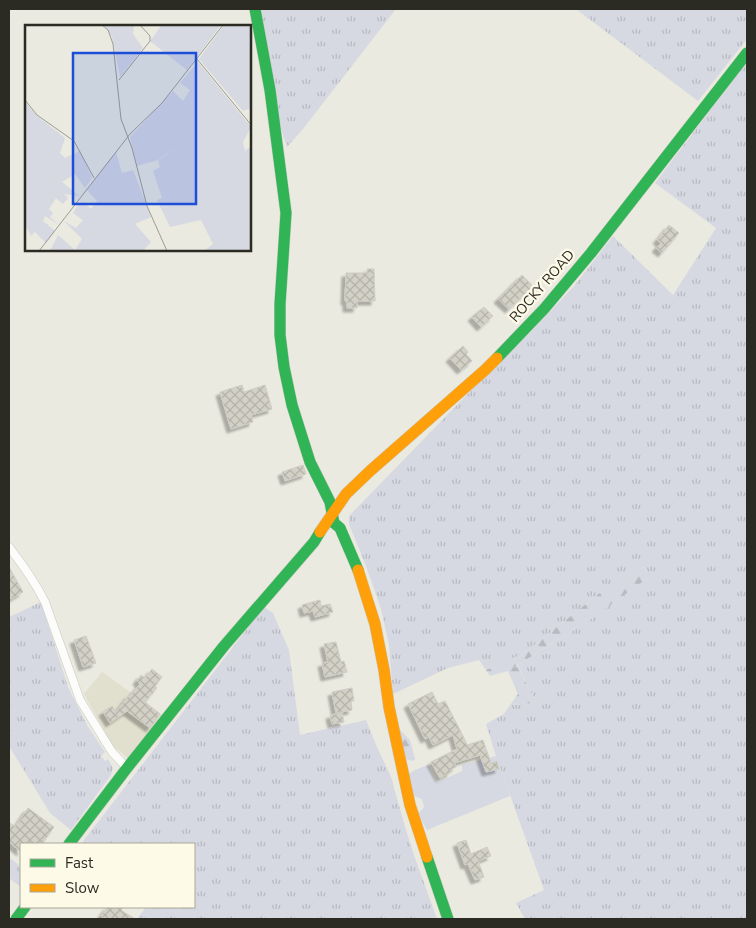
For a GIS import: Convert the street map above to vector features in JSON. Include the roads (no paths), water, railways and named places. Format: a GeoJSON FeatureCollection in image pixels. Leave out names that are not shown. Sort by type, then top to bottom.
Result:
{"type":"FeatureCollection","features":[{"type":"Feature","properties":{"kind":"street"},"geometry":{"type":"LineString","coordinates":[[255,9],[270,90],[286,213],[280,304],[280,335],[292,405],[308,456],[330,502],[334,523],[340,528],[351,550],[362,581],[374,622],[384,670],[389,707],[410,805],[448,919]]}},
{"type":"Feature","properties":{"kind":"street","name":"ROCKY ROAD"},"geometry":{"type":"LineString","coordinates":[[70,843],[224,646],[314,542],[346,494],[485,370],[544,309],[635,198],[747,52]]}},
{"type":"Feature","properties":{"kind":"street"},"geometry":{"type":"LineString","coordinates":[[9,547],[39,589],[80,700],[112,752],[127,768]]}},
{"type":"Feature","properties":{"kind":"street"},"geometry":{"type":"LineString","coordinates":[[16,919],[24,908]]}}]}
